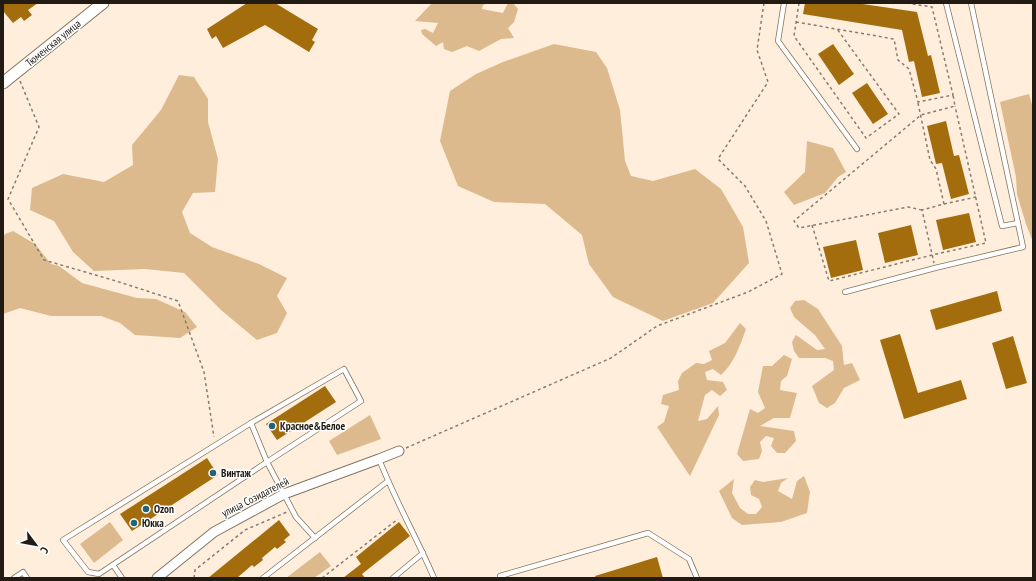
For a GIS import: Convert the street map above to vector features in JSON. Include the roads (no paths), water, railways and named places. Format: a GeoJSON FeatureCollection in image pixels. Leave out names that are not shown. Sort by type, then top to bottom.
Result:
{"type":"FeatureCollection","features":[{"type":"Feature","properties":{"kind":"street","name":"Тюменская улица"},"geometry":{"type":"LineString","coordinates":[[3,83],[103,3]]}},
{"type":"Feature","properties":{"kind":"street","name":"улица Созидателей"},"geometry":{"type":"LineString","coordinates":[[157,578],[214,532],[284,494],[380,460],[399,451]]}},
{"type":"Feature","properties":{"kind":"lane"},"geometry":{"type":"LineString","coordinates":[[784,3],[778,41],[857,149]]}},
{"type":"Feature","properties":{"kind":"lane"},"geometry":{"type":"LineString","coordinates":[[946,3],[1002,226],[1018,223]]}},
{"type":"Feature","properties":{"kind":"lane"},"geometry":{"type":"LineString","coordinates":[[846,292],[935,268],[1023,247],[971,3]]}},
{"type":"Feature","properties":{"kind":"lane"},"geometry":{"type":"LineString","coordinates":[[344,369],[361,401],[99,574],[88,572],[63,540],[215,445],[251,423],[344,369]]}},
{"type":"Feature","properties":{"kind":"lane"},"geometry":{"type":"LineString","coordinates":[[251,423],[267,462],[292,510],[296,517],[315,538]]}},
{"type":"Feature","properties":{"kind":"lane"},"geometry":{"type":"LineString","coordinates":[[380,460],[388,481],[434,578]]}},
{"type":"Feature","properties":{"kind":"lane"},"geometry":{"type":"LineString","coordinates":[[263,578],[388,481]]}},
{"type":"Feature","properties":{"kind":"lane"},"geometry":{"type":"LineString","coordinates":[[500,576],[648,533],[689,559],[697,578]]}},
{"type":"Feature","properties":{"kind":"lane"},"geometry":{"type":"LineString","coordinates":[[393,578],[423,553]]}},
{"type":"Feature","properties":{"kind":"lane"},"geometry":{"type":"LineString","coordinates":[[113,566],[122,578]]}},
{"type":"Feature","properties":{"kind":"lane"},"geometry":{"type":"LineString","coordinates":[[14,578],[23,572],[27,578]]}},
{"type":"Feature","properties":{"kind":"place","name":"Красное&Белое"},"geometry":{"type":"Point","coordinates":[272,426]}},
{"type":"Feature","properties":{"kind":"place","name":"Винтаж"},"geometry":{"type":"Point","coordinates":[213,473]}},
{"type":"Feature","properties":{"kind":"place","name":"Ozon"},"geometry":{"type":"Point","coordinates":[146,509]}},
{"type":"Feature","properties":{"kind":"place","name":"Юкка"},"geometry":{"type":"Point","coordinates":[134,523]}}]}
